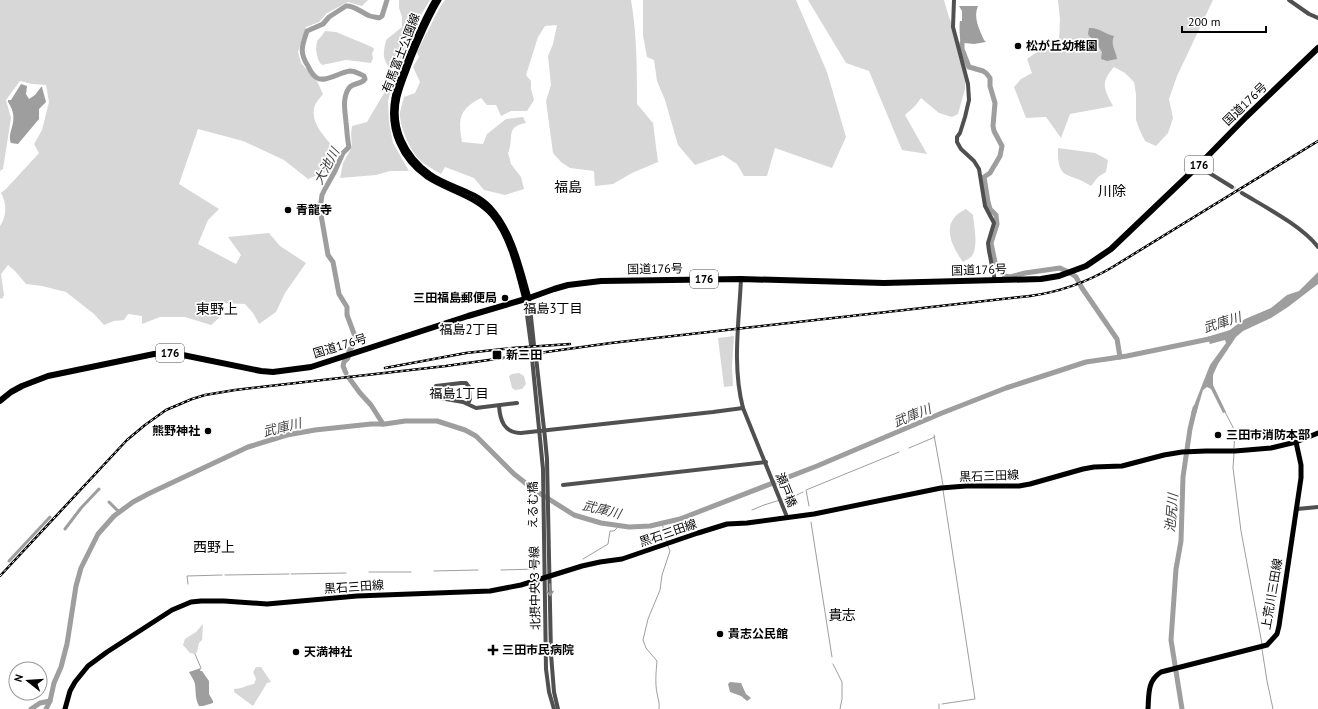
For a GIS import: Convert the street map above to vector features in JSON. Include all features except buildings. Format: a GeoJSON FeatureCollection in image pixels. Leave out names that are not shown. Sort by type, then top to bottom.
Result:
{"type":"FeatureCollection","features":[{"type":"Feature","properties":{"kind":"highway","name":"国道176号"},"geometry":{"type":"LineString","coordinates":[[0,400],[22,386],[48,376],[154,354],[172,353],[273,372],[311,367],[468,316],[527,299],[563,286],[601,281],[741,280],[884,283],[995,281],[1041,279],[1070,272],[1086,266],[1111,249],[1318,48]]}},
{"type":"Feature","properties":{"kind":"main road","name":"有馬富士公園線"},"geometry":{"type":"LineString","coordinates":[[435,0],[416,36],[394,97],[392,117],[396,137],[406,157],[420,171],[437,182],[474,200],[492,215],[503,231],[507,240],[527,299]]}},
{"type":"Feature","properties":{"kind":"main road","name":"有馬富士公園線"},"geometry":{"type":"LineString","coordinates":[[439,0],[420,37],[405,76],[398,98],[396,117],[397,127],[409,154],[423,168],[438,179],[482,200],[495,213],[506,230],[516,254],[527,299]]}},
{"type":"Feature","properties":{"kind":"main road","name":"黒石三田線"},"geometry":{"type":"LineString","coordinates":[[64,709],[74,682],[88,666],[172,610],[191,602],[224,601],[266,604],[357,596],[490,590],[521,585],[594,563],[622,559],[727,524],[787,518],[942,488],[966,486],[1019,486],[1083,469],[1122,466],[1182,452],[1264,449],[1296,442],[1318,433]]}},
{"type":"Feature","properties":{"kind":"main road","name":"上荒川三田線"},"geometry":{"type":"LineString","coordinates":[[1148,709],[1149,687],[1153,679],[1161,672],[1267,645],[1272,641],[1276,634],[1279,626],[1288,559],[1297,509],[1302,465],[1296,442]]}},
{"type":"Feature","properties":{"kind":"street"},"geometry":{"type":"LineString","coordinates":[[954,0],[953,27],[968,84],[969,100],[960,133],[957,137],[957,142],[961,149],[974,161],[979,169],[985,206],[994,223],[988,243],[995,281]]}},
{"type":"Feature","properties":{"kind":"street"},"geometry":{"type":"LineString","coordinates":[[1289,0],[1318,18]]}},
{"type":"Feature","properties":{"kind":"street"},"geometry":{"type":"LineString","coordinates":[[1198,166],[1232,187]]}},
{"type":"Feature","properties":{"kind":"street"},"geometry":{"type":"LineString","coordinates":[[1242,193],[1300,230],[1318,247]]}},
{"type":"Feature","properties":{"kind":"street","name":"瀬戸橋"},"geometry":{"type":"LineString","coordinates":[[741,280],[737,373],[739,393],[743,408],[766,462],[787,518]]}},
{"type":"Feature","properties":{"kind":"street"},"geometry":{"type":"LineString","coordinates":[[527,299],[533,345]]}},
{"type":"Feature","properties":{"kind":"street"},"geometry":{"type":"LineString","coordinates":[[534,358],[542,431]]}},
{"type":"Feature","properties":{"kind":"street"},"geometry":{"type":"LineString","coordinates":[[468,404],[470,399],[469,387],[466,384],[461,383],[436,386],[437,394],[440,398],[454,400],[476,408],[517,403]]}},
{"type":"Feature","properties":{"kind":"street"},"geometry":{"type":"LineString","coordinates":[[500,406],[502,421],[509,430],[518,433],[743,408]]}},
{"type":"Feature","properties":{"kind":"street","name":"えるむ橋"},"geometry":{"type":"LineString","coordinates":[[542,431],[545,475],[546,537]]}},
{"type":"Feature","properties":{"kind":"street"},"geometry":{"type":"LineString","coordinates":[[563,485],[766,462]]}},
{"type":"Feature","properties":{"kind":"street"},"geometry":{"type":"LineString","coordinates":[[1297,509],[1318,507]]}},
{"type":"Feature","properties":{"kind":"street","name":"北摂中央３号線"},"geometry":{"type":"LineString","coordinates":[[546,537],[552,675],[558,709]]}},
{"type":"Feature","properties":{"kind":"street","name":"北摂中央３号線"},"geometry":{"type":"LineString","coordinates":[[547,577],[546,669],[554,709]]}},
{"type":"Feature","properties":{"kind":"shaded area"},"geometry":{"type":"Polygon","coordinates":[[[0,0],[368,0],[362,6],[348,2],[327,13],[319,22],[306,27],[298,52],[301,63],[317,81],[323,94],[315,104],[315,119],[323,135],[334,148],[325,172],[308,179],[284,160],[243,141],[198,129],[179,184],[219,209],[208,220],[198,244],[236,264],[241,255],[228,237],[269,233],[280,246],[306,263],[285,293],[276,312],[259,324],[253,313],[245,304],[222,303],[219,318],[211,325],[185,317],[160,317],[142,324],[142,316],[128,314],[124,320],[114,321],[104,325],[94,314],[66,292],[26,284],[8,265],[1,274],[4,295],[2,299],[0,298],[0,226],[5,214],[5,205],[1,193],[39,153],[34,144],[42,130],[49,102],[46,85],[20,81],[6,100],[11,118],[3,169],[0,171],[0,0]]]}},
{"type":"Feature","properties":{"kind":"shaded area"},"geometry":{"type":"Polygon","coordinates":[[[399,0],[430,0],[421,15],[394,78],[388,101],[389,122],[393,143],[409,171],[390,171],[376,175],[340,178],[343,163],[352,147],[352,126],[367,122],[387,88],[391,70],[384,56],[384,49],[386,40],[402,27],[399,0]]]}},
{"type":"Feature","properties":{"kind":"shaded area"},"geometry":{"type":"Polygon","coordinates":[[[445,0],[631,0],[636,39],[637,104],[653,123],[658,162],[632,173],[613,184],[595,186],[594,171],[570,168],[561,162],[553,153],[546,101],[551,85],[548,56],[553,44],[557,25],[545,26],[538,37],[526,75],[531,81],[531,89],[534,100],[527,111],[511,111],[501,116],[496,105],[487,105],[481,98],[468,106],[460,121],[462,142],[483,144],[487,134],[506,119],[523,117],[526,123],[515,127],[512,130],[508,153],[511,164],[521,177],[524,189],[505,195],[484,190],[474,178],[445,167],[441,174],[423,163],[415,154],[408,142],[401,123],[400,112],[404,97],[415,93],[420,82],[413,67],[419,57],[417,52],[445,0]]]}},
{"type":"Feature","properties":{"kind":"shaded area"},"geometry":{"type":"Polygon","coordinates":[[[643,0],[796,0],[827,72],[846,137],[832,168],[775,148],[767,176],[744,176],[737,164],[723,155],[695,165],[678,145],[665,100],[657,81],[654,60],[647,57],[643,35],[643,0]]]}},
{"type":"Feature","properties":{"kind":"shaded area"},"geometry":{"type":"Polygon","coordinates":[[[808,0],[944,0],[967,64],[965,89],[958,114],[952,117],[939,113],[921,98],[905,115],[927,154],[902,150],[869,71],[846,63],[808,0]]]}},
{"type":"Feature","properties":{"kind":"shaded area"},"geometry":{"type":"Polygon","coordinates":[[[1058,0],[1213,0],[1177,76],[1169,99],[1173,118],[1168,133],[1156,146],[1145,141],[1136,120],[1136,94],[1134,82],[1125,73],[1114,67],[1105,82],[1107,95],[1113,106],[1070,114],[1061,138],[1046,117],[1026,118],[1014,87],[1021,79],[1032,73],[1027,59],[1041,49],[1059,41],[1060,19],[1058,0]]]}},
{"type":"Feature","properties":{"kind":"shaded area"},"geometry":{"type":"Polygon","coordinates":[[[959,6],[978,6],[976,19],[980,32],[986,42],[974,44],[964,43],[961,45],[960,21],[962,21],[962,11],[959,6]]]}},
{"type":"Feature","properties":{"kind":"shaded area"},"geometry":{"type":"Polygon","coordinates":[[[1089,28],[1114,36],[1113,45],[1117,59],[1107,61],[1101,59],[1102,52],[1094,40],[1089,36],[1089,28]]]}},
{"type":"Feature","properties":{"kind":"shaded area"},"geometry":{"type":"Polygon","coordinates":[[[325,31],[336,32],[372,47],[374,49],[371,63],[346,60],[322,65],[318,58],[316,45],[325,31]]]}},
{"type":"Feature","properties":{"kind":"shaded area"},"geometry":{"type":"Polygon","coordinates":[[[21,84],[27,86],[26,94],[29,99],[42,87],[46,102],[39,109],[39,119],[18,144],[11,143],[10,139],[13,115],[8,100],[11,100],[21,84]]]}},
{"type":"Feature","properties":{"kind":"shaded area"},"geometry":{"type":"Polygon","coordinates":[[[1058,148],[1095,153],[1108,160],[1106,172],[1098,177],[1091,186],[1066,174],[1062,171],[1060,166],[1058,159],[1058,148]]]}},
{"type":"Feature","properties":{"kind":"shaded area"},"geometry":{"type":"Polygon","coordinates":[[[966,209],[973,215],[975,248],[970,258],[963,262],[951,240],[950,226],[958,214],[966,209]]]}},
{"type":"Feature","properties":{"kind":"shaded area"},"geometry":{"type":"Polygon","coordinates":[[[1318,272],[1318,284],[1271,318],[1243,331],[1236,337],[1218,364],[1213,375],[1213,385],[1226,412],[1223,413],[1211,389],[1207,387],[1203,390],[1196,414],[1191,413],[1210,365],[1226,343],[1225,340],[1210,344],[1207,337],[1230,330],[1245,319],[1271,308],[1287,295],[1299,291],[1318,272]]]}},
{"type":"Feature","properties":{"kind":"shaded area"},"geometry":{"type":"Polygon","coordinates":[[[734,336],[732,366],[733,386],[724,387],[718,338],[734,336]]]}},
{"type":"Feature","properties":{"kind":"shaded area"},"geometry":{"type":"Polygon","coordinates":[[[519,373],[524,376],[526,384],[522,389],[515,390],[512,388],[509,376],[519,373]]]}},
{"type":"Feature","properties":{"kind":"shaded area"},"geometry":{"type":"Polygon","coordinates":[[[203,624],[202,640],[199,643],[197,652],[195,654],[190,653],[183,645],[185,639],[196,632],[203,624]]]}},
{"type":"Feature","properties":{"kind":"shaded area"},"geometry":{"type":"Polygon","coordinates":[[[256,667],[261,667],[271,682],[267,683],[253,706],[234,692],[234,689],[254,684],[256,679],[253,672],[256,667]]]}},
{"type":"Feature","properties":{"kind":"shaded area"},"geometry":{"type":"Polygon","coordinates":[[[201,668],[200,671],[202,671],[209,681],[209,694],[213,703],[199,706],[196,698],[195,684],[189,672],[201,668]]]}},
{"type":"Feature","properties":{"kind":"shaded area"},"geometry":{"type":"Polygon","coordinates":[[[730,682],[741,683],[746,694],[751,698],[747,701],[741,696],[730,692],[728,684],[730,682]]]}},
{"type":"Feature","properties":{"kind":"waterway","name":"大池川"},"geometry":{"type":"LineString","coordinates":[[346,373],[343,366],[344,362],[348,358],[349,351],[356,339],[347,315],[347,307],[339,294],[333,262],[328,255],[320,209],[322,195],[343,153],[349,147],[347,137],[345,96],[351,86],[362,82],[365,79],[364,76],[350,71],[324,79],[317,78],[311,72],[305,61],[302,49],[307,31],[323,24],[329,17],[346,6],[379,18],[382,16],[387,0]]}},
{"type":"Feature","properties":{"kind":"waterway"},"geometry":{"type":"LineString","coordinates":[[962,43],[962,49],[969,67],[983,71],[990,78],[990,86],[995,103],[993,126],[1002,146],[1000,156],[990,173],[984,177],[990,209],[996,215],[997,224],[991,243],[996,267],[1005,276],[1010,277],[1025,273],[1060,268],[1072,274],[1076,277],[1117,339],[1120,357]]}},
{"type":"Feature","properties":{"kind":"waterway","name":"武庫川"},"geometry":{"type":"LineString","coordinates":[[46,709],[50,701],[54,683],[61,667],[67,644],[76,586],[81,568],[98,534],[114,516],[133,502],[248,447],[287,435],[315,430],[405,421],[437,421],[465,430],[476,436],[514,474],[533,489],[574,515],[601,523],[629,527],[650,526],[680,519],[817,466],[942,413],[1006,388],[1086,362],[1127,356],[1214,338]]}},
{"type":"Feature","properties":{"kind":"waterway","name":"大池川"},"geometry":{"type":"LineString","coordinates":[[349,378],[371,405],[383,424]]}},
{"type":"Feature","properties":{"kind":"waterway","name":"池尻川"},"geometry":{"type":"LineString","coordinates":[[1182,709],[1171,640],[1176,569],[1181,541],[1183,477],[1190,429],[1195,408]]}},
{"type":"Feature","properties":{"kind":"waterway"},"geometry":{"type":"LineString","coordinates":[[1225,412],[1235,431],[1234,448]]}},
{"type":"Feature","properties":{"kind":"waterway"},"geometry":{"type":"LineString","coordinates":[[934,435],[943,485]]}},
{"type":"Feature","properties":{"kind":"waterway"},"geometry":{"type":"LineString","coordinates":[[909,448],[935,437]]}},
{"type":"Feature","properties":{"kind":"waterway"},"geometry":{"type":"LineString","coordinates":[[809,506],[806,490],[899,452]]}},
{"type":"Feature","properties":{"kind":"waterway"},"geometry":{"type":"LineString","coordinates":[[1234,453],[1233,468],[1241,531],[1262,644]]}},
{"type":"Feature","properties":{"kind":"waterway"},"geometry":{"type":"LineString","coordinates":[[65,529],[81,508],[99,489]]}},
{"type":"Feature","properties":{"kind":"waterway"},"geometry":{"type":"LineString","coordinates":[[942,704],[975,699],[943,490]]}},
{"type":"Feature","properties":{"kind":"waterway"},"geometry":{"type":"LineString","coordinates":[[783,499],[788,497],[791,498],[803,492]]}},
{"type":"Feature","properties":{"kind":"waterway"},"geometry":{"type":"LineString","coordinates":[[752,510],[780,500]]}},
{"type":"Feature","properties":{"kind":"waterway"},"geometry":{"type":"LineString","coordinates":[[109,502],[119,512]]}},
{"type":"Feature","properties":{"kind":"waterway"},"geometry":{"type":"LineString","coordinates":[[9,561],[50,517]]}},
{"type":"Feature","properties":{"kind":"waterway"},"geometry":{"type":"LineString","coordinates":[[811,522],[832,657]]}},
{"type":"Feature","properties":{"kind":"waterway"},"geometry":{"type":"LineString","coordinates":[[662,523],[667,541]]}},
{"type":"Feature","properties":{"kind":"waterway"},"geometry":{"type":"LineString","coordinates":[[583,559],[608,544],[610,531],[614,531],[619,526]]}},
{"type":"Feature","properties":{"kind":"waterway"},"geometry":{"type":"LineString","coordinates":[[659,709],[656,685],[657,661],[646,648],[643,640],[648,619],[660,590],[662,575],[670,551],[668,546]]}},
{"type":"Feature","properties":{"kind":"waterway"},"geometry":{"type":"LineString","coordinates":[[501,570],[537,569]]}},
{"type":"Feature","properties":{"kind":"waterway"},"geometry":{"type":"LineString","coordinates":[[434,571],[478,570]]}},
{"type":"Feature","properties":{"kind":"waterway"},"geometry":{"type":"LineString","coordinates":[[369,572],[411,572]]}},
{"type":"Feature","properties":{"kind":"waterway"},"geometry":{"type":"LineString","coordinates":[[291,574],[346,573]]}},
{"type":"Feature","properties":{"kind":"waterway"},"geometry":{"type":"LineString","coordinates":[[225,575],[289,574]]}},
{"type":"Feature","properties":{"kind":"waterway"},"geometry":{"type":"LineString","coordinates":[[188,584],[187,576],[222,575]]}},
{"type":"Feature","properties":{"kind":"waterway"},"geometry":{"type":"LineString","coordinates":[[1262,649],[1273,709]]}},
{"type":"Feature","properties":{"kind":"waterway"},"geometry":{"type":"LineString","coordinates":[[195,654],[201,668]]}},
{"type":"Feature","properties":{"kind":"waterway"},"geometry":{"type":"LineString","coordinates":[[833,664],[842,682],[842,699],[840,709]]}},
{"type":"Feature","properties":{"kind":"waterway"},"geometry":{"type":"LineString","coordinates":[[31,709],[40,703],[50,701]]}},
{"type":"Feature","properties":{"kind":"waterway"},"geometry":{"type":"LineString","coordinates":[[939,704],[939,709]]}},
{"type":"Feature","properties":{"kind":"tunnel"},"geometry":{"type":"LineString","coordinates":[[1232,187],[1242,193]]}},
{"type":"Feature","properties":{"kind":"tunnel"},"geometry":{"type":"LineString","coordinates":[[531,345],[532,358]]}},
{"type":"Feature","properties":{"kind":"tunnel"},"geometry":{"type":"LineString","coordinates":[[534,345],[536,357]]}},
{"type":"Feature","properties":{"kind":"railway"},"geometry":{"type":"LineString","coordinates":[[0,576],[127,440],[166,410],[192,399],[205,395],[235,390],[446,366],[611,343],[1030,296],[1052,292],[1092,278],[1111,268],[1318,141]]}},
{"type":"Feature","properties":{"kind":"railway"},"geometry":{"type":"LineString","coordinates":[[385,368],[466,353],[570,344]]}},
{"type":"Feature","properties":{"kind":"place","name":"松が丘幼稚園"},"geometry":{"type":"Point","coordinates":[1018,46]}},
{"type":"Feature","properties":{"kind":"place","name":"青龍寺"},"geometry":{"type":"Point","coordinates":[288,210]}},
{"type":"Feature","properties":{"kind":"place","name":"三田福島郵便局"},"geometry":{"type":"Point","coordinates":[505,298]}},
{"type":"Feature","properties":{"kind":"place","name":"新三田"},"geometry":{"type":"Point","coordinates":[497,355]}},
{"type":"Feature","properties":{"kind":"place","name":"熊野神社"},"geometry":{"type":"Point","coordinates":[208,431]}},
{"type":"Feature","properties":{"kind":"place","name":"三田市消防本部"},"geometry":{"type":"Point","coordinates":[1218,435]}},
{"type":"Feature","properties":{"kind":"place","name":"貴志公民館"},"geometry":{"type":"Point","coordinates":[720,634]}},
{"type":"Feature","properties":{"kind":"place","name":"三田市民病院"},"geometry":{"type":"Point","coordinates":[493,650]}},
{"type":"Feature","properties":{"kind":"place","name":"天満神社"},"geometry":{"type":"Point","coordinates":[296,652]}},
{"type":"Feature","properties":{"kind":"district","name":"福島"},"geometry":{"type":"Point","coordinates":[568,187]}},
{"type":"Feature","properties":{"kind":"district","name":"川除"},"geometry":{"type":"Point","coordinates":[1112,191]}},
{"type":"Feature","properties":{"kind":"district","name":"福島3丁目"},"geometry":{"type":"Point","coordinates":[553,308]}},
{"type":"Feature","properties":{"kind":"district","name":"東野上"},"geometry":{"type":"Point","coordinates":[217,309]}},
{"type":"Feature","properties":{"kind":"district","name":"福島2丁目"},"geometry":{"type":"Point","coordinates":[469,329]}},
{"type":"Feature","properties":{"kind":"district","name":"福島1丁目"},"geometry":{"type":"Point","coordinates":[459,393]}},
{"type":"Feature","properties":{"kind":"district","name":"西野上"},"geometry":{"type":"Point","coordinates":[214,547]}},
{"type":"Feature","properties":{"kind":"district","name":"貴志"},"geometry":{"type":"Point","coordinates":[842,615]}}]}
